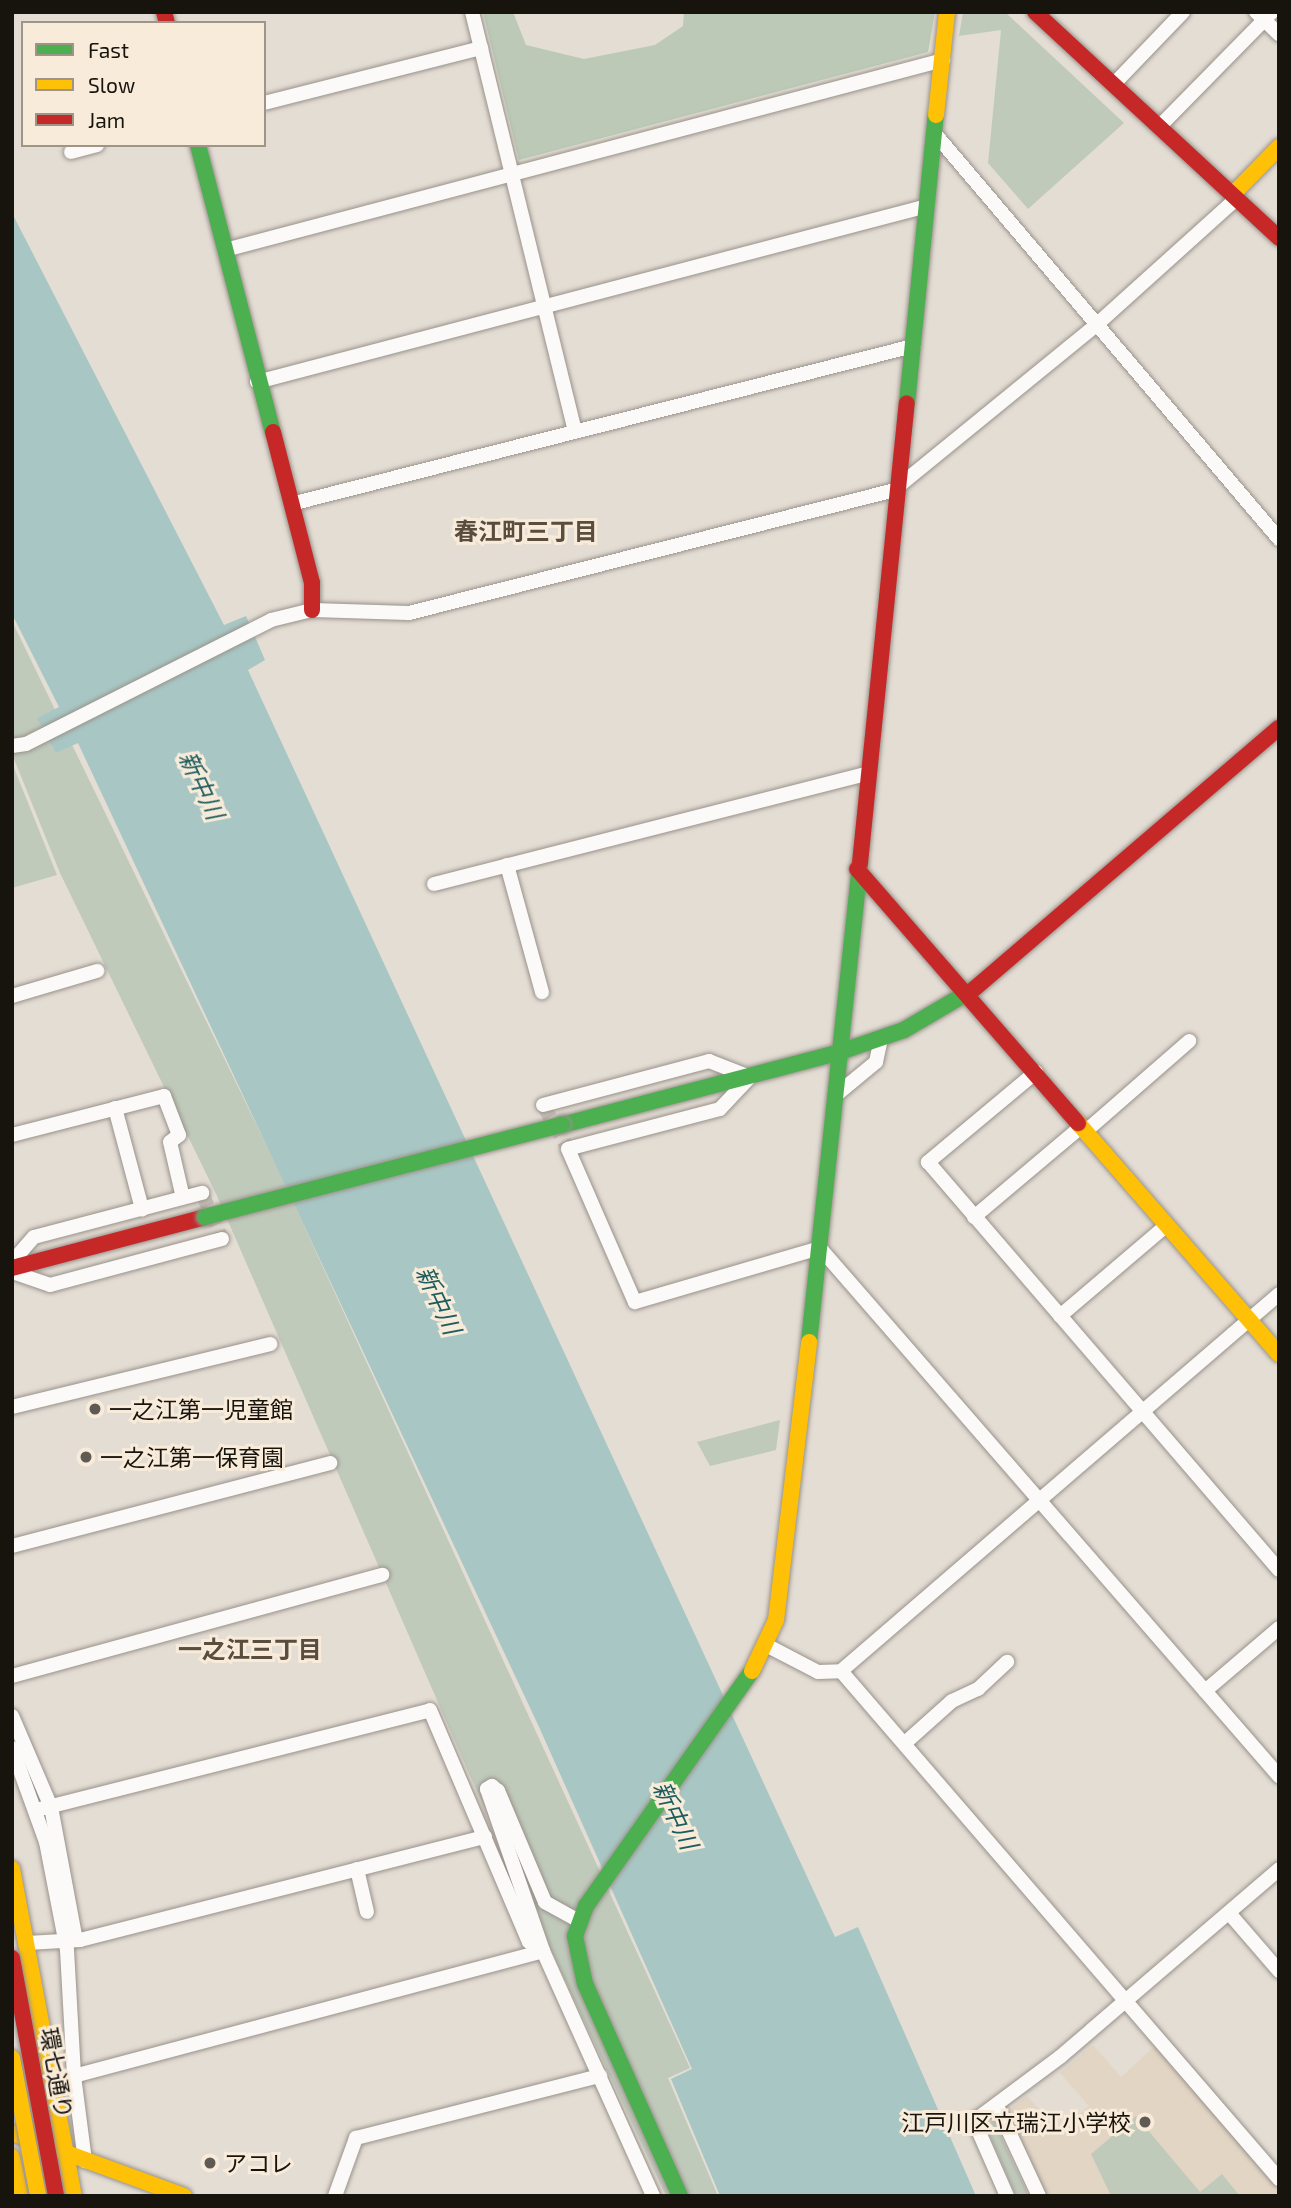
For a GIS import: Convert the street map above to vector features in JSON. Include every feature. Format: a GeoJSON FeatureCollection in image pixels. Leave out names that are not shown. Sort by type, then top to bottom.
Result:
{"type":"FeatureCollection","features":[{"type":"Feature","properties":{"kind":"street"},"geometry":{"type":"LineString","coordinates":[[472,12],[575,432]]}},
{"type":"Feature","properties":{"kind":"street"},"geometry":{"type":"LineString","coordinates":[[680,2196],[585,1984],[575,1954],[583,1913],[768,1646],[780,1597],[820,1248],[947,12]]}},
{"type":"Feature","properties":{"kind":"street"},"geometry":{"type":"LineString","coordinates":[[1035,12],[1279,238]]}},
{"type":"Feature","properties":{"kind":"street"},"geometry":{"type":"LineString","coordinates":[[1113,85],[1183,12]]}},
{"type":"Feature","properties":{"kind":"street"},"geometry":{"type":"LineString","coordinates":[[1159,127],[1264,15],[1279,34]]}},
{"type":"Feature","properties":{"kind":"street"},"geometry":{"type":"LineString","coordinates":[[266,102],[481,48]]}},
{"type":"Feature","properties":{"kind":"street"},"geometry":{"type":"LineString","coordinates":[[225,250],[943,61]]}},
{"type":"Feature","properties":{"kind":"street"},"geometry":{"type":"LineString","coordinates":[[936,135],[1095,326],[1279,539]]}},
{"type":"Feature","properties":{"kind":"street"},"geometry":{"type":"LineString","coordinates":[[71,152],[90,147]]}},
{"type":"Feature","properties":{"kind":"street"},"geometry":{"type":"LineString","coordinates":[[199,147],[257,382],[312,583],[312,610]]}},
{"type":"Feature","properties":{"kind":"street"},"geometry":{"type":"LineString","coordinates":[[19,745],[271,620],[312,610],[409,613],[899,487],[1095,326],[1235,196],[1279,147]]}},
{"type":"Feature","properties":{"kind":"street"},"geometry":{"type":"LineString","coordinates":[[257,382],[927,206]]}},
{"type":"Feature","properties":{"kind":"street"},"geometry":{"type":"LineString","coordinates":[[291,504],[913,346]]}},
{"type":"Feature","properties":{"kind":"street"},"geometry":{"type":"LineString","coordinates":[[12,1270],[205,1217],[750,1077],[840,1052],[904,1030],[968,994],[1279,728]]}},
{"type":"Feature","properties":{"kind":"street"},"geometry":{"type":"LineString","coordinates":[[434,884],[869,773]]}},
{"type":"Feature","properties":{"kind":"street"},"geometry":{"type":"LineString","coordinates":[[507,865],[542,992]]}},
{"type":"Feature","properties":{"kind":"street"},"geometry":{"type":"LineString","coordinates":[[857,869],[1279,1354]]}},
{"type":"Feature","properties":{"kind":"street"},"geometry":{"type":"LineString","coordinates":[[12,996],[97,971]]}},
{"type":"Feature","properties":{"kind":"street"},"geometry":{"type":"LineString","coordinates":[[836,1096],[876,1062],[881,1038]]}},
{"type":"Feature","properties":{"kind":"street"},"geometry":{"type":"LineString","coordinates":[[974,1217],[1189,1041]]}},
{"type":"Feature","properties":{"kind":"street"},"geometry":{"type":"LineString","coordinates":[[543,1105],[709,1061],[750,1077]]}},
{"type":"Feature","properties":{"kind":"street"},"geometry":{"type":"LineString","coordinates":[[1036,1072],[928,1161],[1279,1570]]}},
{"type":"Feature","properties":{"kind":"street"},"geometry":{"type":"LineString","coordinates":[[750,1077],[720,1109],[568,1149],[635,1302],[820,1248]]}},
{"type":"Feature","properties":{"kind":"street"},"geometry":{"type":"LineString","coordinates":[[12,1135],[164,1096],[179,1135],[170,1142],[183,1198]]}},
{"type":"Feature","properties":{"kind":"street"},"geometry":{"type":"LineString","coordinates":[[116,1108],[142,1209]]}},
{"type":"Feature","properties":{"kind":"street"},"geometry":{"type":"LineString","coordinates":[[12,1262],[34,1237],[202,1193]]}},
{"type":"Feature","properties":{"kind":"street"},"geometry":{"type":"LineString","coordinates":[[1060,1316],[1167,1225]]}},
{"type":"Feature","properties":{"kind":"street"},"geometry":{"type":"LineString","coordinates":[[12,1270],[50,1285],[222,1239]]}},
{"type":"Feature","properties":{"kind":"street"},"geometry":{"type":"LineString","coordinates":[[820,1248],[1279,1776]]}},
{"type":"Feature","properties":{"kind":"street"},"geometry":{"type":"LineString","coordinates":[[768,1646],[818,1672],[841,1671],[1279,1294]]}},
{"type":"Feature","properties":{"kind":"street"},"geometry":{"type":"LineString","coordinates":[[12,1407],[271,1344]]}},
{"type":"Feature","properties":{"kind":"street"},"geometry":{"type":"LineString","coordinates":[[12,1546],[330,1463]]}},
{"type":"Feature","properties":{"kind":"street"},"geometry":{"type":"LineString","coordinates":[[12,1676],[382,1575]]}},
{"type":"Feature","properties":{"kind":"street"},"geometry":{"type":"LineString","coordinates":[[1205,1691],[1279,1628]]}},
{"type":"Feature","properties":{"kind":"street"},"geometry":{"type":"LineString","coordinates":[[905,1743],[952,1701],[978,1689],[1007,1662]]}},
{"type":"Feature","properties":{"kind":"street"},"geometry":{"type":"LineString","coordinates":[[841,1671],[1279,2179]]}},
{"type":"Feature","properties":{"kind":"street"},"geometry":{"type":"LineString","coordinates":[[44,1809],[430,1710],[529,1942],[543,1951]]}},
{"type":"Feature","properties":{"kind":"street"},"geometry":{"type":"LineString","coordinates":[[12,1716],[44,1809],[53,1878],[69,1940],[67,1950],[74,2076],[85,2161]]}},
{"type":"Feature","properties":{"kind":"street"},"geometry":{"type":"LineString","coordinates":[[12,1748],[44,1809]]}},
{"type":"Feature","properties":{"kind":"street"},"geometry":{"type":"LineString","coordinates":[[583,1913],[545,1902],[498,1791],[492,1786],[487,1789],[543,1951],[653,2196]]}},
{"type":"Feature","properties":{"kind":"street"},"geometry":{"type":"LineString","coordinates":[[27,1942],[69,1940],[485,1837]]}},
{"type":"Feature","properties":{"kind":"street"},"geometry":{"type":"LineString","coordinates":[[12,1869],[74,2196]]}},
{"type":"Feature","properties":{"kind":"street"},"geometry":{"type":"LineString","coordinates":[[358,1869],[367,1912]]}},
{"type":"Feature","properties":{"kind":"street"},"geometry":{"type":"LineString","coordinates":[[1007,2196],[974,2121],[997,2106],[1126,2002],[1279,1869]]}},
{"type":"Feature","properties":{"kind":"street"},"geometry":{"type":"LineString","coordinates":[[1229,1913],[1279,1971]]}},
{"type":"Feature","properties":{"kind":"street"},"geometry":{"type":"LineString","coordinates":[[74,2076],[543,1951]]}},
{"type":"Feature","properties":{"kind":"street","name":"環七通り"},"geometry":{"type":"LineString","coordinates":[[12,1958],[56,2196]]}},
{"type":"Feature","properties":{"kind":"street","name":"環七通り"},"geometry":{"type":"LineString","coordinates":[[12,2058],[38,2196]]}},
{"type":"Feature","properties":{"kind":"street"},"geometry":{"type":"LineString","coordinates":[[335,2196],[356,2138],[600,2076]]}},
{"type":"Feature","properties":{"kind":"street"},"geometry":{"type":"LineString","coordinates":[[997,2106],[1039,2196]]}},
{"type":"Feature","properties":{"kind":"street"},"geometry":{"type":"LineString","coordinates":[[12,2133],[184,2196]]}},
{"type":"Feature","properties":{"kind":"street"},"geometry":{"type":"LineString","coordinates":[[12,2157],[20,2196]]}},
{"type":"Feature","properties":{"kind":"shaded area","name":"江戸川区立瑞江小学校"},"geometry":{"type":"Polygon","coordinates":[[[1093,2045],[1121,2077],[1155,2046],[1279,2189],[1279,2196],[1043,2196],[1005,2113],[1027,2096],[1059,2131],[1089,2106],[1060,2073],[1093,2045]]]}},
{"type":"Feature","properties":{"kind":"green space"},"geometry":{"type":"Polygon","coordinates":[[[483,12],[513,12],[526,45],[584,59],[655,45],[683,26],[684,12],[935,12],[928,52],[519,160],[483,12]]]}},
{"type":"Feature","properties":{"kind":"green space"},"geometry":{"type":"Polygon","coordinates":[[[963,12],[1005,12],[1124,123],[1028,209],[988,163],[1001,30],[959,36],[963,12]]]}},
{"type":"Feature","properties":{"kind":"green space"},"geometry":{"type":"Polygon","coordinates":[[[12,621],[278,1169],[690,2068],[668,2078],[718,2196],[666,2196],[471,1778],[217,1196],[60,873],[12,754],[12,621]]]}},
{"type":"Feature","properties":{"kind":"green space"},"geometry":{"type":"Polygon","coordinates":[[[12,763],[57,875],[12,888],[12,763]]]}},
{"type":"Feature","properties":{"kind":"green space"},"geometry":{"type":"Polygon","coordinates":[[[780,1420],[776,1450],[710,1466],[697,1442],[780,1420]]]}},
{"type":"Feature","properties":{"kind":"green space"},"geometry":{"type":"Polygon","coordinates":[[[1136,2116],[1200,2192],[1222,2174],[1240,2196],[1111,2196],[1091,2154],[1136,2116]]]}},
{"type":"Feature","properties":{"kind":"green space"},"geometry":{"type":"Polygon","coordinates":[[[993,2120],[1029,2196],[1016,2196],[986,2127],[993,2120]]]}},
{"type":"Feature","properties":{"kind":"water","name":"新中川"},"geometry":{"type":"Polygon","coordinates":[[[12,213],[224,625],[246,616],[265,660],[248,670],[835,1937],[858,1927],[976,2196],[720,2196],[671,2079],[692,2069],[539,1727],[78,743],[56,753],[37,718],[59,707],[12,614],[12,213]]]}},
{"type":"Feature","properties":{"kind":"tunnel"},"geometry":{"type":"LineString","coordinates":[[543,1105],[568,1149]]}},
{"type":"Feature","properties":{"kind":"tunnel"},"geometry":{"type":"LineString","coordinates":[[202,1193],[222,1239]]}},
{"type":"Feature","properties":{"kind":"traffic: fast"},"geometry":{"type":"LineString","coordinates":[[907,403],[936,115]]}},
{"type":"Feature","properties":{"kind":"traffic: fast"},"geometry":{"type":"LineString","coordinates":[[199,147],[273,432]]}},
{"type":"Feature","properties":{"kind":"traffic: fast"},"geometry":{"type":"LineString","coordinates":[[809,1342],[860,863]]}},
{"type":"Feature","properties":{"kind":"traffic: fast"},"geometry":{"type":"LineString","coordinates":[[562,1125],[840,1052],[904,1030],[974,989]]}},
{"type":"Feature","properties":{"kind":"traffic: fast"},"geometry":{"type":"LineString","coordinates":[[205,1217],[562,1125]]}},
{"type":"Feature","properties":{"kind":"traffic: fast"},"geometry":{"type":"LineString","coordinates":[[680,2196],[585,1984],[575,1936],[586,1906],[752,1671]]}},
{"type":"Feature","properties":{"kind":"traffic: slow"},"geometry":{"type":"LineString","coordinates":[[936,115],[947,12]]}},
{"type":"Feature","properties":{"kind":"traffic: slow"},"geometry":{"type":"LineString","coordinates":[[1233,194],[1279,147]]}},
{"type":"Feature","properties":{"kind":"traffic: slow"},"geometry":{"type":"LineString","coordinates":[[1078,1123],[1279,1354]]}},
{"type":"Feature","properties":{"kind":"traffic: slow"},"geometry":{"type":"LineString","coordinates":[[752,1671],[776,1620],[809,1342]]}},
{"type":"Feature","properties":{"kind":"traffic: slow"},"geometry":{"type":"LineString","coordinates":[[12,1869],[74,2196]]}},
{"type":"Feature","properties":{"kind":"traffic: slow"},"geometry":{"type":"LineString","coordinates":[[12,2058],[38,2196]]}},
{"type":"Feature","properties":{"kind":"traffic: slow"},"geometry":{"type":"LineString","coordinates":[[12,2133],[184,2196]]}},
{"type":"Feature","properties":{"kind":"traffic: slow"},"geometry":{"type":"LineString","coordinates":[[12,2157],[20,2196]]}},
{"type":"Feature","properties":{"kind":"traffic: jam"},"geometry":{"type":"LineString","coordinates":[[164,12],[166,21]]}},
{"type":"Feature","properties":{"kind":"traffic: jam"},"geometry":{"type":"LineString","coordinates":[[1035,12],[1279,238]]}},
{"type":"Feature","properties":{"kind":"traffic: jam"},"geometry":{"type":"LineString","coordinates":[[860,863],[907,403]]}},
{"type":"Feature","properties":{"kind":"traffic: jam"},"geometry":{"type":"LineString","coordinates":[[273,432],[312,583],[312,610]]}},
{"type":"Feature","properties":{"kind":"traffic: jam"},"geometry":{"type":"LineString","coordinates":[[974,989],[1279,728]]}},
{"type":"Feature","properties":{"kind":"traffic: jam"},"geometry":{"type":"LineString","coordinates":[[857,869],[1078,1123]]}},
{"type":"Feature","properties":{"kind":"traffic: jam"},"geometry":{"type":"LineString","coordinates":[[12,1268],[205,1217]]}},
{"type":"Feature","properties":{"kind":"traffic: jam"},"geometry":{"type":"LineString","coordinates":[[12,1958],[56,2196]]}},
{"type":"Feature","properties":{"kind":"place","name":"一之江第一児童館"},"geometry":{"type":"Point","coordinates":[95,1409]}},
{"type":"Feature","properties":{"kind":"place","name":"一之江第一保育園"},"geometry":{"type":"Point","coordinates":[86,1457]}},
{"type":"Feature","properties":{"kind":"place","name":"江戸川区立瑞江小学校"},"geometry":{"type":"Point","coordinates":[1145,2122]}},
{"type":"Feature","properties":{"kind":"place","name":"アコレ"},"geometry":{"type":"Point","coordinates":[210,2163]}},
{"type":"Feature","properties":{"kind":"district","name":"春江町三丁目"},"geometry":{"type":"Point","coordinates":[526,531]}},
{"type":"Feature","properties":{"kind":"district","name":"一之江三丁目"},"geometry":{"type":"Point","coordinates":[250,1649]}}]}
